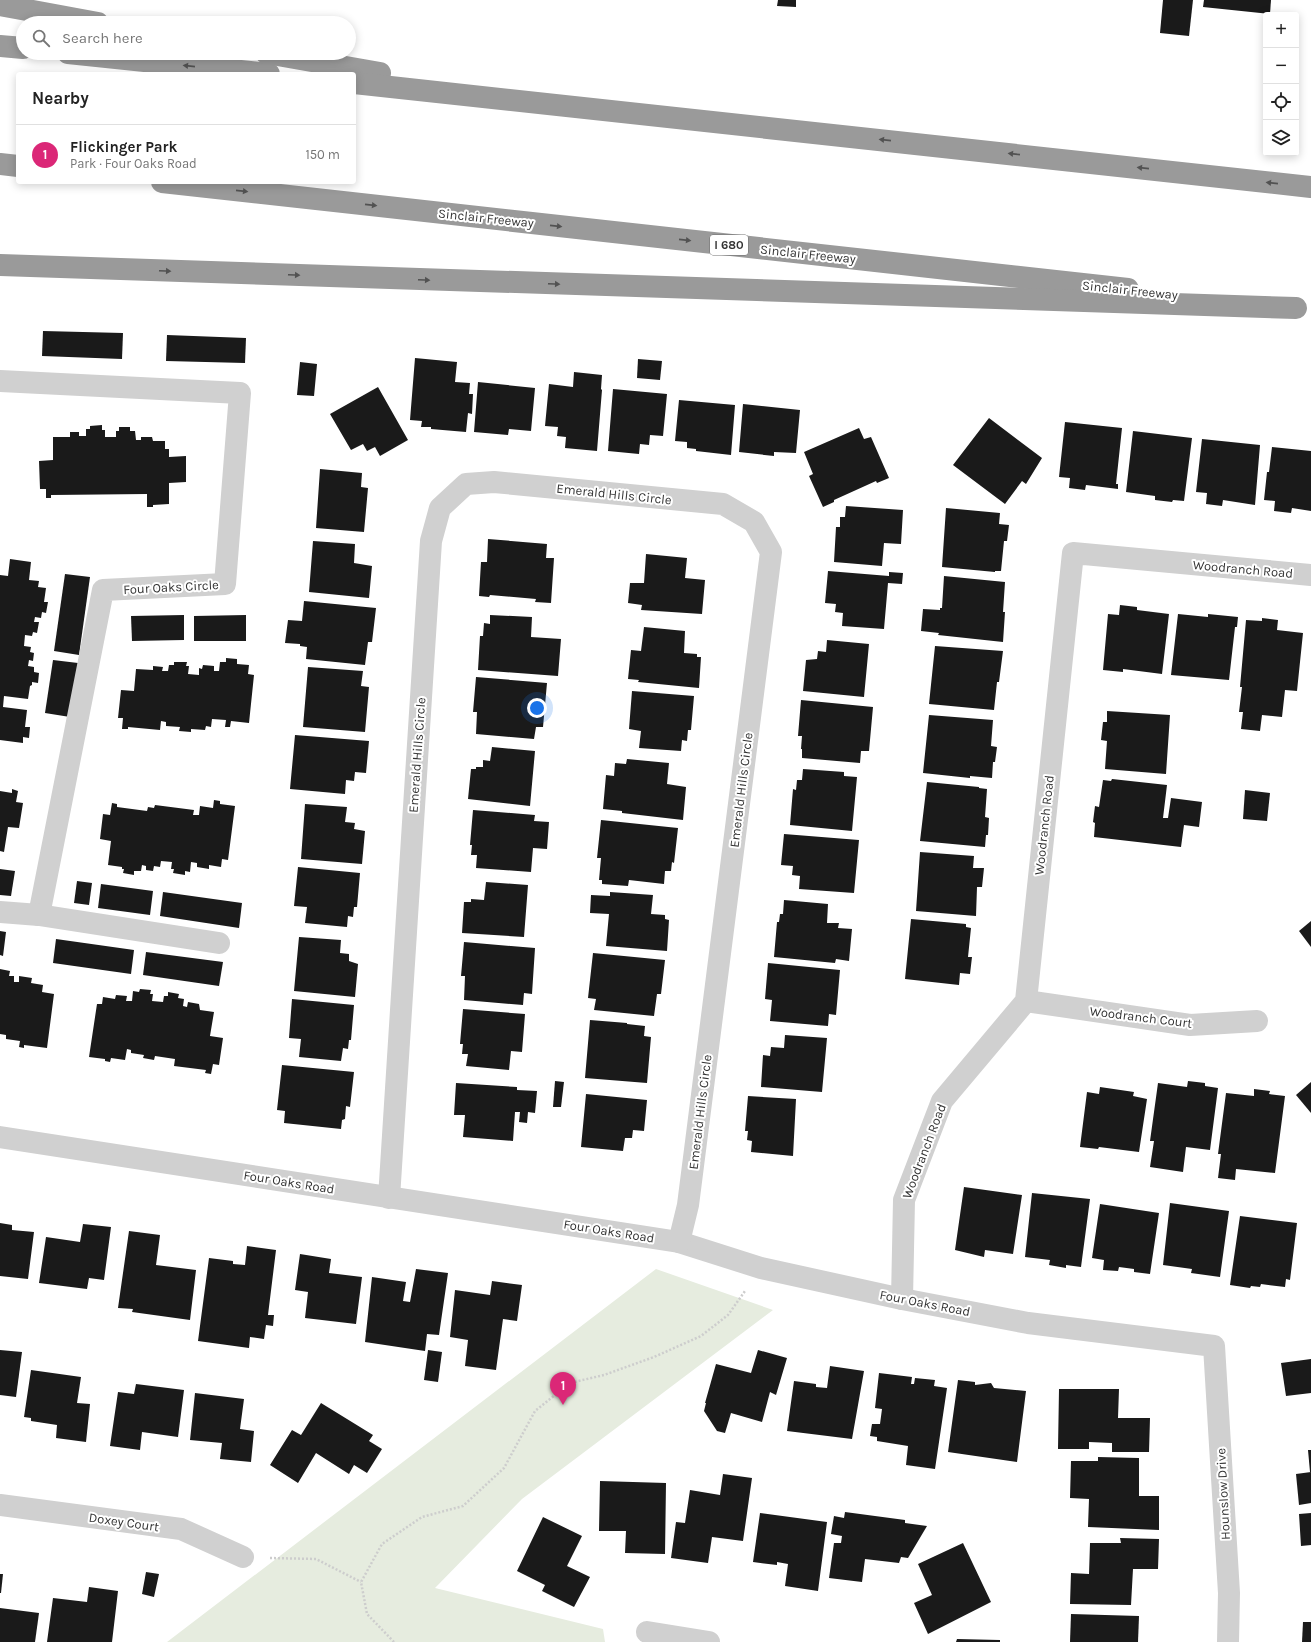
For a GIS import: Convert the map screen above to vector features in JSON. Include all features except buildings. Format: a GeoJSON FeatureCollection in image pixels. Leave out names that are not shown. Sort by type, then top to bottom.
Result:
{"type":"FeatureCollection","features":[{"type":"Feature","properties":{"kind":"highway"},"geometry":{"type":"LineString","coordinates":[[0,4],[62,16]]}},
{"type":"Feature","properties":{"kind":"highway"},"geometry":{"type":"LineString","coordinates":[[0,46],[16,47]]}},
{"type":"Feature","properties":{"kind":"highway"},"geometry":{"type":"LineString","coordinates":[[135,60],[250,72]]}},
{"type":"Feature","properties":{"kind":"highway"},"geometry":{"type":"LineString","coordinates":[[305,60],[542,102]]}},
{"type":"Feature","properties":{"kind":"highway"},"geometry":{"type":"LineString","coordinates":[[356,83],[542,102],[1311,187]]}},
{"type":"Feature","properties":{"kind":"highway"},"geometry":{"type":"LineString","coordinates":[[0,164],[16,166]]}},
{"type":"Feature","properties":{"kind":"highway","name":"Sinclair Freeway"},"geometry":{"type":"LineString","coordinates":[[180,184],[1303,309]]}},
{"type":"Feature","properties":{"kind":"highway"},"geometry":{"type":"LineString","coordinates":[[0,261],[126,270]]}},
{"type":"Feature","properties":{"kind":"highway"},"geometry":{"type":"LineString","coordinates":[[0,265],[1303,309]]}},
{"type":"Feature","properties":{"kind":"street","name":"Four Oaks Circle"},"geometry":{"type":"LineString","coordinates":[[0,382],[240,393],[225,584],[103,590],[38,915]]}},
{"type":"Feature","properties":{"kind":"street","name":"Emerald Hills Circle"},"geometry":{"type":"LineString","coordinates":[[389,1198],[431,541],[440,508],[466,484],[494,482],[723,504],[754,522],[771,552],[688,1205],[679,1242]]}},
{"type":"Feature","properties":{"kind":"street","name":"Woodranch Road"},"geometry":{"type":"LineString","coordinates":[[902,1299],[904,1200],[942,1101],[1026,1001],[1073,553],[1311,575]]}},
{"type":"Feature","properties":{"kind":"street"},"geometry":{"type":"LineString","coordinates":[[0,912],[38,915],[219,943]]}},
{"type":"Feature","properties":{"kind":"street","name":"Woodranch Court"},"geometry":{"type":"LineString","coordinates":[[1026,1001],[1190,1025],[1257,1021]]}},
{"type":"Feature","properties":{"kind":"street","name":"Four Oaks Road"},"geometry":{"type":"LineString","coordinates":[[0,1137],[679,1242],[761,1268],[902,1299],[1028,1323],[1214,1346]]}},
{"type":"Feature","properties":{"kind":"street","name":"Hounslow Drive"},"geometry":{"type":"LineString","coordinates":[[1214,1346],[1229,1593],[1228,1642]]}},
{"type":"Feature","properties":{"kind":"street","name":"Doxey Court"},"geometry":{"type":"LineString","coordinates":[[0,1505],[181,1529],[243,1557]]}},
{"type":"Feature","properties":{"kind":"street"},"geometry":{"type":"LineString","coordinates":[[647,1632],[709,1642]]}},
{"type":"Feature","properties":{"kind":"path"},"geometry":{"type":"LineString","coordinates":[[394,1642],[367,1614],[361,1582],[382,1544],[422,1517],[463,1506],[504,1468],[535,1411],[570,1383],[604,1374],[654,1357],[700,1336],[728,1316],[761,1268]]}},
{"type":"Feature","properties":{"kind":"path"},"geometry":{"type":"LineString","coordinates":[[243,1557],[316,1559],[361,1582]]}},
{"type":"Feature","properties":{"kind":"shaded area"},"geometry":{"type":"Polygon","coordinates":[[[656,1269],[773,1310],[522,1499],[435,1588],[603,1629],[605,1642],[167,1642],[656,1269]]]}},
{"type":"Feature","properties":{"kind":"place","name":"Flickinger Park"},"geometry":{"type":"Point","coordinates":[563,1405]}}]}
